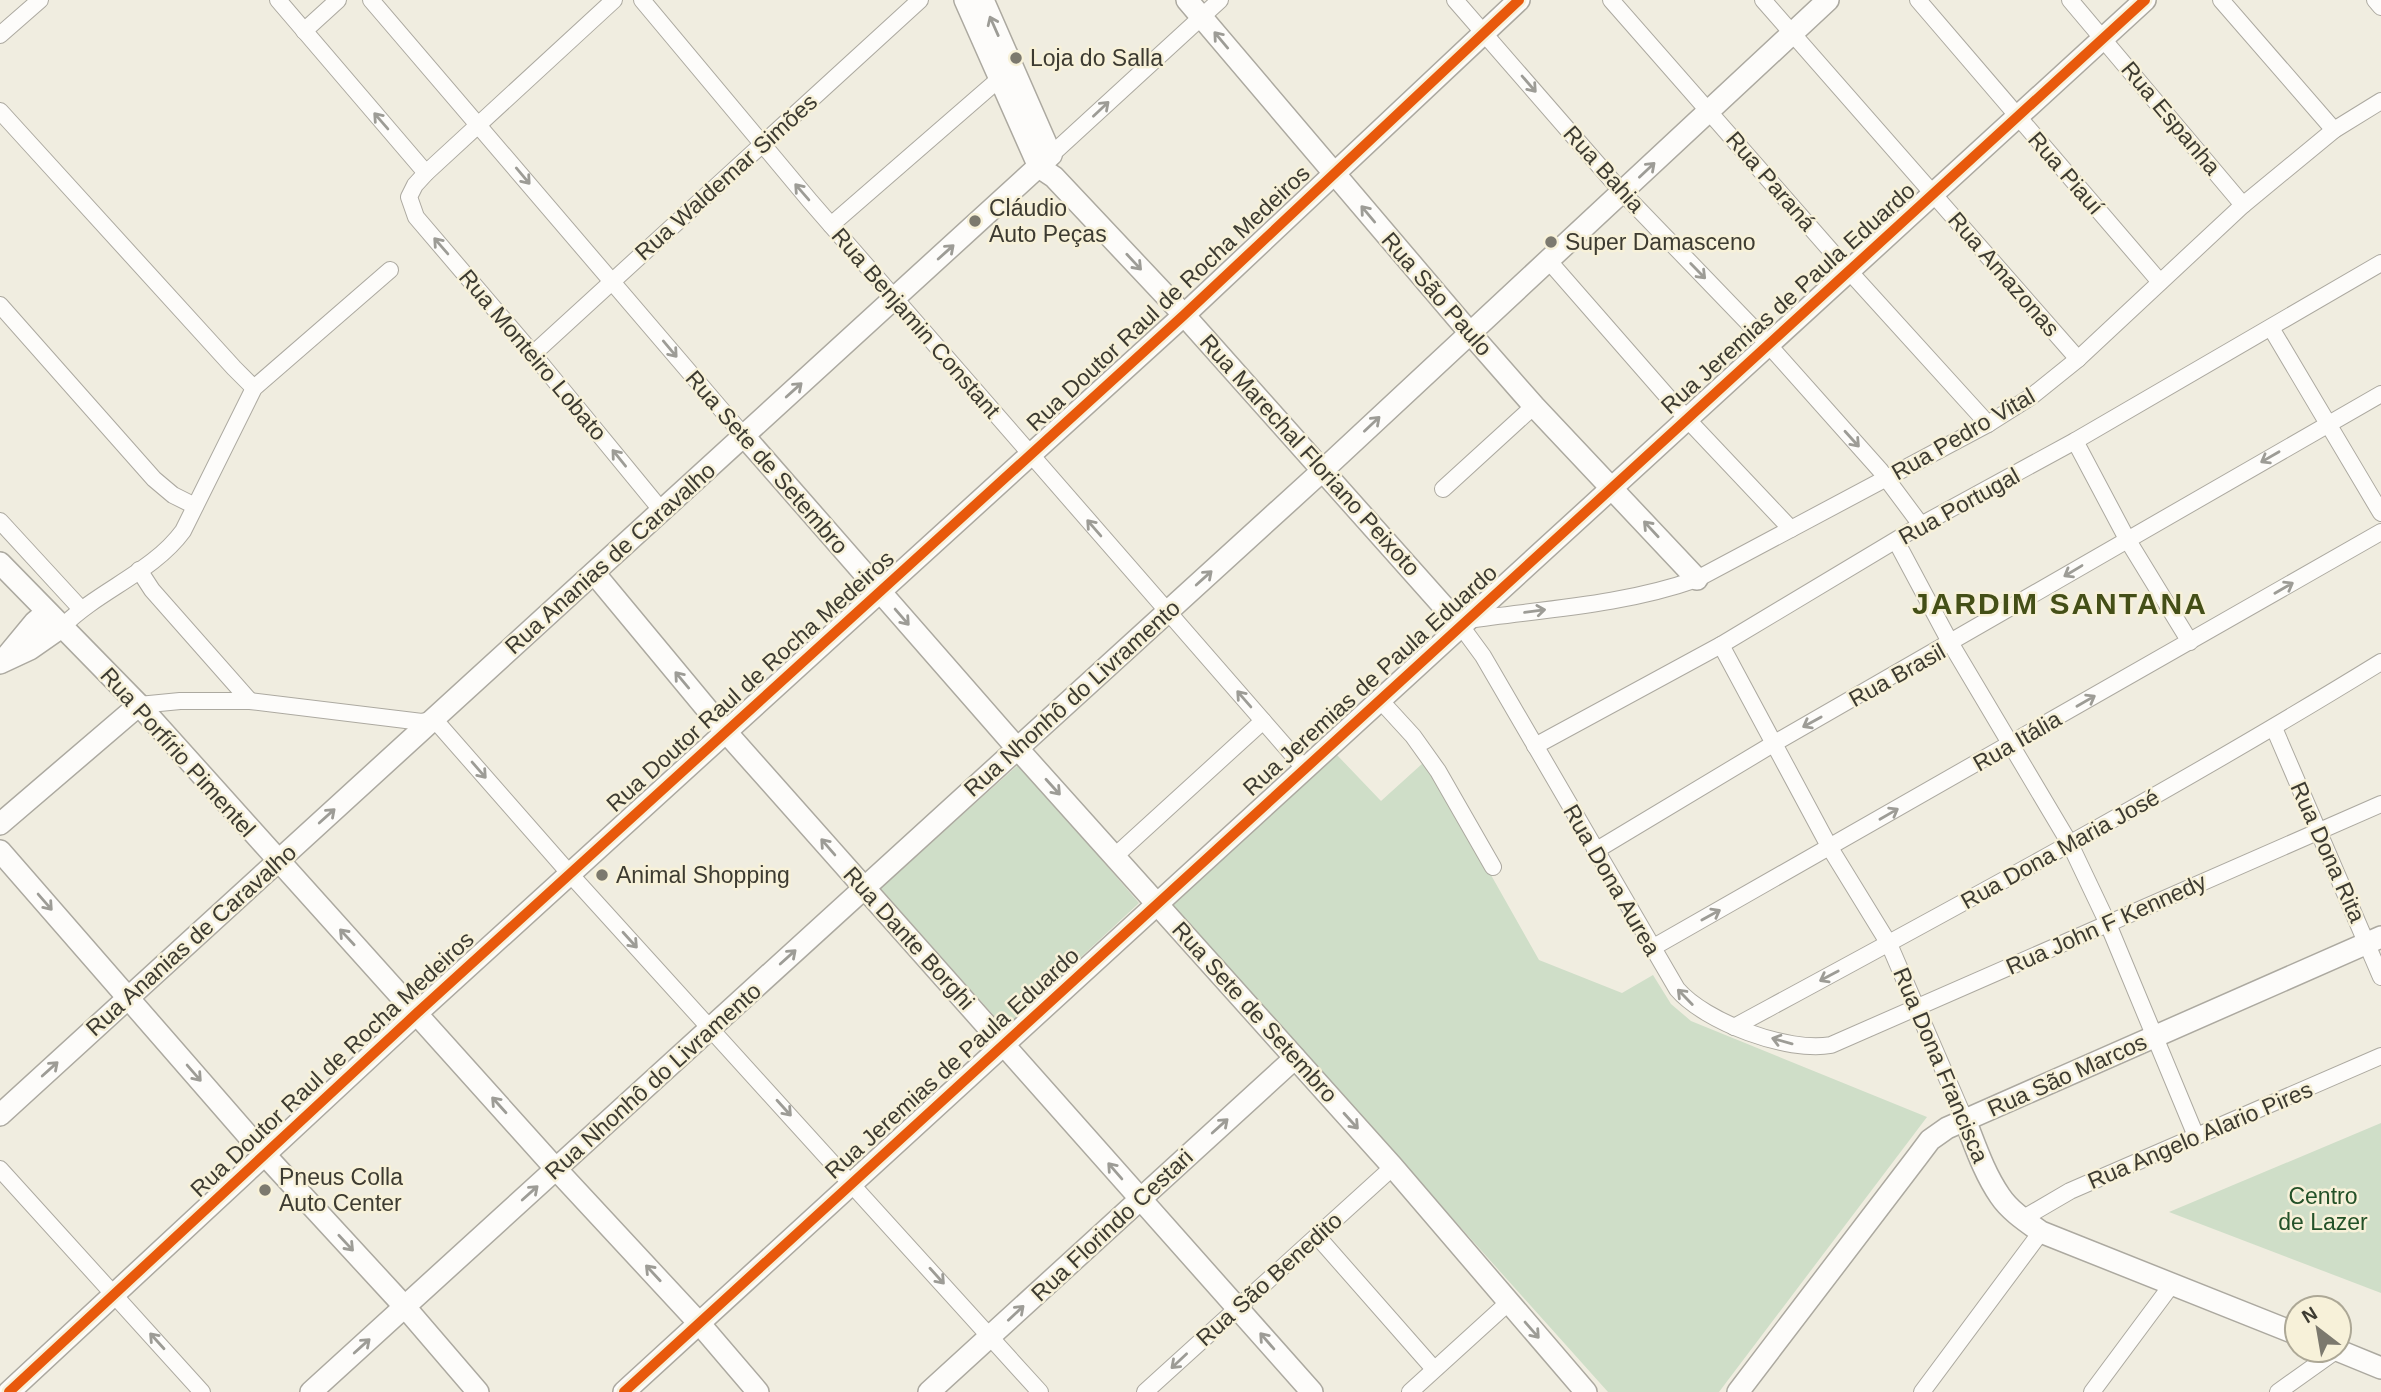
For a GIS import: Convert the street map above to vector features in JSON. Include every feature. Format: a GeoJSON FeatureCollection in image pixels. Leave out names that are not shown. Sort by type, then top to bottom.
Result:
{"type":"FeatureCollection","features":[{"type":"Feature","properties":{"kind":"street"},"geometry":{"type":"LineString","coordinates":[[0,35],[40,0]]}},
{"type":"Feature","properties":{"kind":"street"},"geometry":{"type":"LineString","coordinates":[[278,0],[426,173],[614,0]]}},
{"type":"Feature","properties":{"kind":"street"},"geometry":{"type":"LineString","coordinates":[[304,31],[338,0]]}},
{"type":"Feature","properties":{"kind":"street","name":"Rua Sete de Setembro"},"geometry":{"type":"LineString","coordinates":[[371,0],[880,592],[1393,1167],[1586,1392]]}},
{"type":"Feature","properties":{"kind":"street","name":"Rua Benjamin Constant"},"geometry":{"type":"LineString","coordinates":[[642,0],[762,145],[1305,769]]}},
{"type":"Feature","properties":{"kind":"street"},"geometry":{"type":"LineString","coordinates":[[965,0],[1006,73],[1045,161]]}},
{"type":"Feature","properties":{"kind":"street"},"geometry":{"type":"LineString","coordinates":[[982,0],[1006,73]]}},
{"type":"Feature","properties":{"kind":"street","name":"Rua São Paulo"},"geometry":{"type":"LineString","coordinates":[[1186,0],[1534,406],[1697,579]]}},
{"type":"Feature","properties":{"kind":"street","name":"Rua Ananias de Caravalho"},"geometry":{"type":"LineString","coordinates":[[0,1115],[1220,0]]}},
{"type":"Feature","properties":{"kind":"street","name":"Rua Bahia"},"geometry":{"type":"LineString","coordinates":[[1455,0],[1622,192],[1768,345],[1887,478],[1921,525]]}},
{"type":"Feature","properties":{"kind":"street","name":"Rua Doutor Raul de Rocha Medeiros"},"geometry":{"type":"LineString","coordinates":[[9,1392],[417,1013],[1184,314],[1519,0]]}},
{"type":"Feature","properties":{"kind":"street","name":"Rua Paraná"},"geometry":{"type":"LineString","coordinates":[[1611,0],[1988,424]]}},
{"type":"Feature","properties":{"kind":"street","name":"Rua Amazonas"},"geometry":{"type":"LineString","coordinates":[[1763,0],[2078,359]]}},
{"type":"Feature","properties":{"kind":"street","name":"Rua Nhonhô do Livramento"},"geometry":{"type":"LineString","coordinates":[[311,1392],[1322,471],[1828,0]]}},
{"type":"Feature","properties":{"kind":"street","name":"Rua Piauí"},"geometry":{"type":"LineString","coordinates":[[1918,0],[2160,282]]}},
{"type":"Feature","properties":{"kind":"street","name":"Rua Espanha"},"geometry":{"type":"LineString","coordinates":[[2070,0],[2104,37],[2243,205]]}},
{"type":"Feature","properties":{"kind":"street","name":"Rua Jeremias de Paula Eduardo"},"geometry":{"type":"LineString","coordinates":[[624,1392],[2145,0]]}},
{"type":"Feature","properties":{"kind":"street"},"geometry":{"type":"LineString","coordinates":[[2221,0],[2334,130]]}},
{"type":"Feature","properties":{"kind":"street"},"geometry":{"type":"LineString","coordinates":[[2375,0],[2381,7]]}},
{"type":"Feature","properties":{"kind":"street","name":"Rua Waldemar Simões"},"geometry":{"type":"LineString","coordinates":[[533,354],[917,1]]}},
{"type":"Feature","properties":{"kind":"street"},"geometry":{"type":"LineString","coordinates":[[831,225],[1006,73]]}},
{"type":"Feature","properties":{"kind":"street","name":"Rua Pedro Vital"},"geometry":{"type":"LineString","coordinates":[[1465,623],[1626,599],[1697,579],[1988,424],[2032,396],[2078,359],[2243,205],[2334,130],[2380,103]]}},
{"type":"Feature","properties":{"kind":"street"},"geometry":{"type":"LineString","coordinates":[[0,111],[254,388]]}},
{"type":"Feature","properties":{"kind":"street","name":"Rua Marechal Floriano Peixoto"},"geometry":{"type":"LineString","coordinates":[[1045,161],[1054,177],[1184,314],[1322,471],[1465,623]]}},
{"type":"Feature","properties":{"kind":"street","name":"Rua Monteiro Lobato"},"geometry":{"type":"LineString","coordinates":[[426,173],[409,197],[416,217],[662,511]]}},
{"type":"Feature","properties":{"kind":"street"},"geometry":{"type":"LineString","coordinates":[[1548,260],[1687,419],[1791,529]]}},
{"type":"Feature","properties":{"kind":"street","name":"Rua Portugal"},"geometry":{"type":"LineString","coordinates":[[1535,746],[1721,645],[1921,525],[2075,441],[2381,263]]}},
{"type":"Feature","properties":{"kind":"street"},"geometry":{"type":"LineString","coordinates":[[2,661],[35,622],[55,619],[80,609],[158,557],[176,541],[254,388],[390,270]]}},
{"type":"Feature","properties":{"kind":"street"},"geometry":{"type":"LineString","coordinates":[[0,305],[154,479],[173,495],[195,506]]}},
{"type":"Feature","properties":{"kind":"street"},"geometry":{"type":"LineString","coordinates":[[2271,328],[2381,513]]}},
{"type":"Feature","properties":{"kind":"street","name":"Rua Brasil"},"geometry":{"type":"LineString","coordinates":[[1595,851],[1773,744],[1951,644],[2127,539],[2381,394]]}},
{"type":"Feature","properties":{"kind":"street"},"geometry":{"type":"LineString","coordinates":[[1443,489],[1534,406]]}},
{"type":"Feature","properties":{"kind":"street"},"geometry":{"type":"LineString","coordinates":[[2075,441],[2127,539],[2190,642]]}},
{"type":"Feature","properties":{"kind":"street"},"geometry":{"type":"LineString","coordinates":[[0,520],[80,609]]}},
{"type":"Feature","properties":{"kind":"street","name":"Rua Itália"},"geometry":{"type":"LineString","coordinates":[[1652,948],[2381,532]]}},
{"type":"Feature","properties":{"kind":"street"},"geometry":{"type":"LineString","coordinates":[[1896,541],[1951,644],[2070,844],[2108,924],[2196,1136]]}},
{"type":"Feature","properties":{"kind":"street","name":"Rua Porfírio Pimentel"},"geometry":{"type":"LineString","coordinates":[[0,563],[139,705],[556,1169],[699,1323],[758,1392]]}},
{"type":"Feature","properties":{"kind":"street"},"geometry":{"type":"LineString","coordinates":[[139,570],[152,590],[250,701]]}},
{"type":"Feature","properties":{"kind":"street","name":"Rua Dante Borghi"},"geometry":{"type":"LineString","coordinates":[[594,573],[726,732],[1312,1392]]}},
{"type":"Feature","properties":{"kind":"street","name":"Rua Dona Aurea"},"geometry":{"type":"LineString","coordinates":[[1465,623],[1652,948],[1688,1002],[1734,1027],[1805,1047],[1831,1045]]}},
{"type":"Feature","properties":{"kind":"street","name":"Rua Dona Francisca"},"geometry":{"type":"LineString","coordinates":[[1721,645],[1830,848],[1889,944],[2000,1197],[2022,1219],[2041,1232],[2283,1328]]}},
{"type":"Feature","properties":{"kind":"street","name":"Rua Dona Maria José"},"geometry":{"type":"LineString","coordinates":[[1734,1027],[2070,844],[2274,728],[2381,662]]}},
{"type":"Feature","properties":{"kind":"street"},"geometry":{"type":"LineString","coordinates":[[1380,700],[1413,736],[1438,771],[1493,867]]}},
{"type":"Feature","properties":{"kind":"street"},"geometry":{"type":"LineString","coordinates":[[0,824],[139,705],[156,702],[250,701],[422,722],[433,719],[1040,1392]]}},
{"type":"Feature","properties":{"kind":"street"},"geometry":{"type":"LineString","coordinates":[[1115,856],[1263,721]]}},
{"type":"Feature","properties":{"kind":"street","name":"Rua Dona Rita"},"geometry":{"type":"LineString","coordinates":[[2274,728],[2317,830],[2374,940],[2381,977]]}},
{"type":"Feature","properties":{"kind":"street","name":"Rua John F Kennedy"},"geometry":{"type":"LineString","coordinates":[[1831,1045],[2381,804]]}},
{"type":"Feature","properties":{"kind":"street"},"geometry":{"type":"LineString","coordinates":[[0,851],[265,1155],[405,1307],[478,1392]]}},
{"type":"Feature","properties":{"kind":"street","name":"Rua São Marcos"},"geometry":{"type":"LineString","coordinates":[[1738,1392],[1930,1140],[1947,1128],[2374,940]]}},
{"type":"Feature","properties":{"kind":"street","name":"Rua Angelo Alario Pires"},"geometry":{"type":"LineString","coordinates":[[2022,1219],[2070,1191],[2381,1056]]}},
{"type":"Feature","properties":{"kind":"street","name":"Rua Florindo Cestari"},"geometry":{"type":"LineString","coordinates":[[929,1392],[1295,1058]]}},
{"type":"Feature","properties":{"kind":"street","name":"Rua São Benedito"},"geometry":{"type":"LineString","coordinates":[[1145,1392],[1393,1167]]}},
{"type":"Feature","properties":{"kind":"street"},"geometry":{"type":"LineString","coordinates":[[0,1169],[202,1392]]}},
{"type":"Feature","properties":{"kind":"street"},"geometry":{"type":"LineString","coordinates":[[1922,1392],[2041,1232]]}},
{"type":"Feature","properties":{"kind":"street"},"geometry":{"type":"LineString","coordinates":[[1317,1236],[1434,1369]]}},
{"type":"Feature","properties":{"kind":"street"},"geometry":{"type":"LineString","coordinates":[[2092,1392],[2172,1283]]}},
{"type":"Feature","properties":{"kind":"street"},"geometry":{"type":"LineString","coordinates":[[1410,1392],[1508,1302]]}},
{"type":"Feature","properties":{"kind":"street"},"geometry":{"type":"LineString","coordinates":[[2353,1357],[2381,1368]]}},
{"type":"Feature","properties":{"kind":"street"},"geometry":{"type":"LineString","coordinates":[[2278,1392],[2317,1364]]}},
{"type":"Feature","properties":{"kind":"green space"},"geometry":{"type":"Polygon","coordinates":[[[1337,755],[1381,801],[1423,763],[1430,767],[1539,960],[1622,993],[1653,975],[1671,1004],[1691,1021],[1927,1117],[1719,1392],[1608,1392],[1170,903],[1337,755]]]}},
{"type":"Feature","properties":{"kind":"green space"},"geometry":{"type":"Polygon","coordinates":[[[1019,764],[1139,903],[1005,1028],[880,888],[1019,764]]]}},
{"type":"Feature","properties":{"kind":"green space","name":"Centro de Lazer"},"geometry":{"type":"Polygon","coordinates":[[[2381,1123],[2381,1293],[2169,1212],[2381,1123]]]}},
{"type":"Feature","properties":{"kind":"cycle path"},"geometry":{"type":"LineString","coordinates":[[9,1392],[417,1013],[1184,315],[1519,0]]}},
{"type":"Feature","properties":{"kind":"cycle path"},"geometry":{"type":"LineString","coordinates":[[624,1392],[2145,0]]}},
{"type":"Feature","properties":{"kind":"place","name":"Loja do Salla"},"geometry":{"type":"Point","coordinates":[1016,58]}},
{"type":"Feature","properties":{"kind":"place","name":"Cláudio Auto Peças"},"geometry":{"type":"Point","coordinates":[975,221]}},
{"type":"Feature","properties":{"kind":"place","name":"Super Damasceno"},"geometry":{"type":"Point","coordinates":[1551,242]}},
{"type":"Feature","properties":{"kind":"place","name":"Animal Shopping"},"geometry":{"type":"Point","coordinates":[602,875]}},
{"type":"Feature","properties":{"kind":"place","name":"Pneus Colla Auto Center"},"geometry":{"type":"Point","coordinates":[265,1190]}},
{"type":"Feature","properties":{"kind":"district","name":"JARDIM SANTANA"},"geometry":{"type":"Point","coordinates":[2060,603]}}]}
